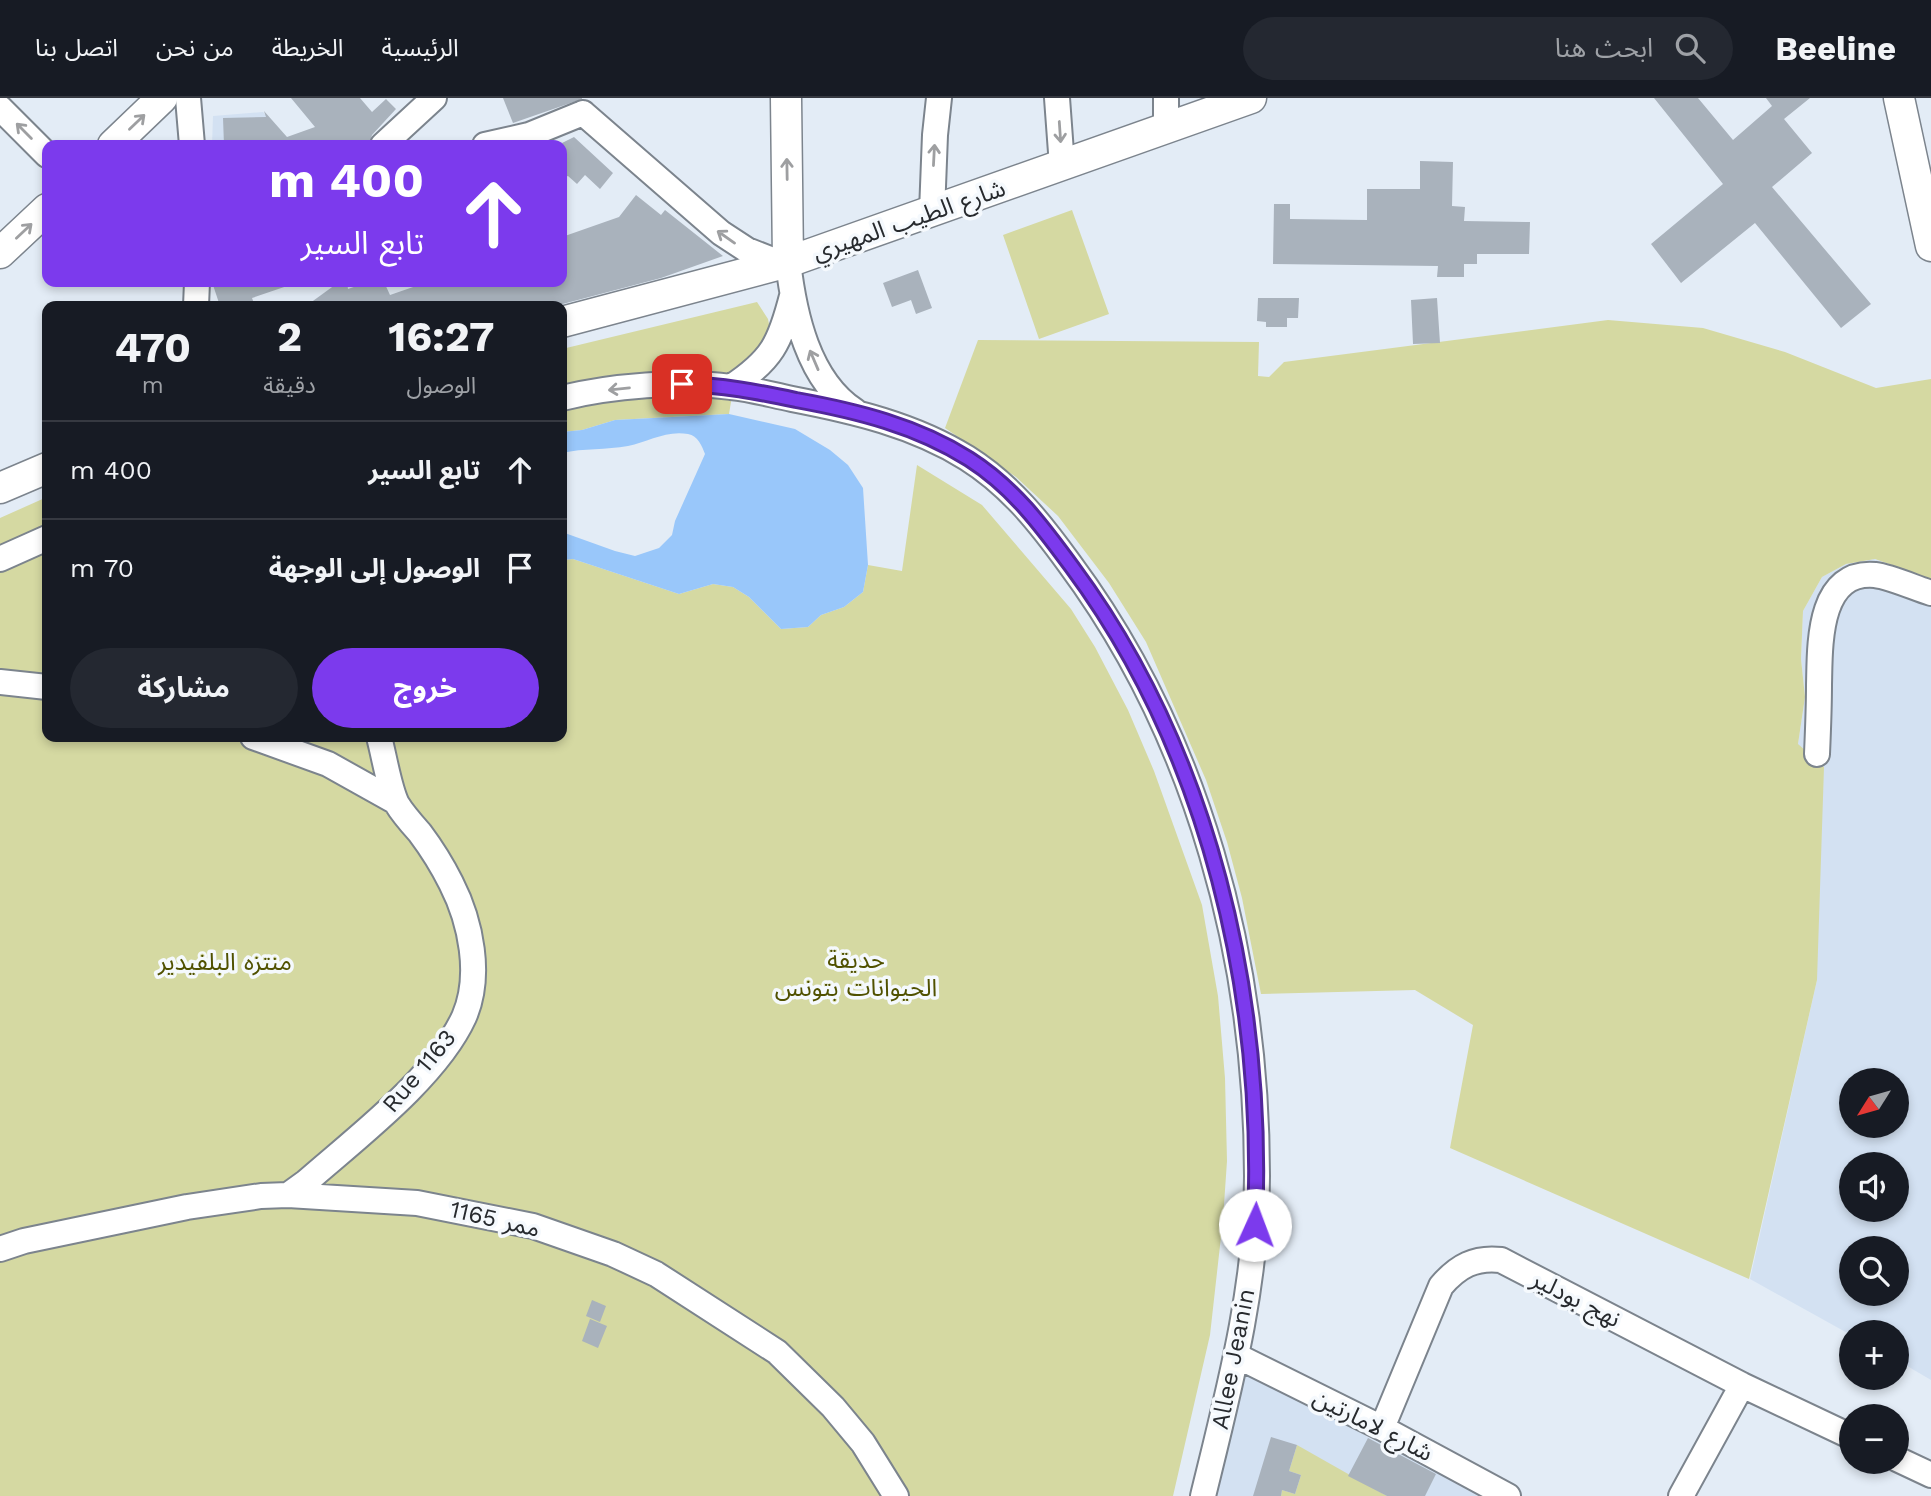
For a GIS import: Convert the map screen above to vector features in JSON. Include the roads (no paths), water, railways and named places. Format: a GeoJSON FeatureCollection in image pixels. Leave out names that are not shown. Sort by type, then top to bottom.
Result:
{"type":"FeatureCollection","features":[{"type":"Feature","properties":{"kind":"main road"},"geometry":{"type":"LineString","coordinates":[[118,140],[162,98]]}},
{"type":"Feature","properties":{"kind":"main road"},"geometry":{"type":"LineString","coordinates":[[786,98],[788,262]]}},
{"type":"Feature","properties":{"kind":"main road","name":"شارع الطيب المهيري"},"geometry":{"type":"LineString","coordinates":[[567,322],[788,262],[1251,98]]}},
{"type":"Feature","properties":{"kind":"main road"},"geometry":{"type":"LineString","coordinates":[[1899,98],[1931,246]]}},
{"type":"Feature","properties":{"kind":"main road"},"geometry":{"type":"LineString","coordinates":[[1912,98],[1930,181]]}},
{"type":"Feature","properties":{"kind":"main road"},"geometry":{"type":"LineString","coordinates":[[0,253],[42,214]]}},
{"type":"Feature","properties":{"kind":"main road"},"geometry":{"type":"LineString","coordinates":[[0,488],[42,470]]}},
{"type":"Feature","properties":{"kind":"street"},"geometry":{"type":"LineString","coordinates":[[188,98],[192,140]]}},
{"type":"Feature","properties":{"kind":"street"},"geometry":{"type":"LineString","coordinates":[[388,140],[434,98]]}},
{"type":"Feature","properties":{"kind":"street"},"geometry":{"type":"LineString","coordinates":[[932,212],[939,98]]}},
{"type":"Feature","properties":{"kind":"street"},"geometry":{"type":"LineString","coordinates":[[1057,98],[1062,166]]}},
{"type":"Feature","properties":{"kind":"street"},"geometry":{"type":"LineString","coordinates":[[1166,98],[1166,128]]}},
{"type":"Feature","properties":{"kind":"street"},"geometry":{"type":"LineString","coordinates":[[507,140],[529,135],[583,106],[721,233],[747,250],[775,261],[788,262],[792,296],[814,364],[838,397],[856,411]]}},
{"type":"Feature","properties":{"kind":"street"},"geometry":{"type":"LineString","coordinates":[[0,107],[42,150]]}},
{"type":"Feature","properties":{"kind":"street"},"geometry":{"type":"LineString","coordinates":[[731,387],[760,366],[772,352],[785,325],[792,296]]}},
{"type":"Feature","properties":{"kind":"street","name":"Allee Jeanin"},"geometry":{"type":"LineString","coordinates":[[567,397],[682,384],[731,387],[856,411],[905,427],[970,460],[1004,485],[1034,515],[1095,598],[1156,706],[1176,749],[1209,845],[1224,901],[1243,995],[1255,1097],[1255,1225],[1237,1356],[1203,1496]]}},
{"type":"Feature","properties":{"kind":"street"},"geometry":{"type":"LineString","coordinates":[[0,559],[42,540]]}},
{"type":"Feature","properties":{"kind":"street"},"geometry":{"type":"LineString","coordinates":[[1817,754],[1824,617],[1840,586],[1854,578],[1874,575],[1931,593]]}},
{"type":"Feature","properties":{"kind":"street"},"geometry":{"type":"LineString","coordinates":[[0,682],[42,686]]}},
{"type":"Feature","properties":{"kind":"street"},"geometry":{"type":"LineString","coordinates":[[267,742],[328,764],[396,802]]}},
{"type":"Feature","properties":{"kind":"street"},"geometry":{"type":"LineString","coordinates":[[380,742],[396,802]]}},
{"type":"Feature","properties":{"kind":"street","name":"Rue 1163"},"geometry":{"type":"LineString","coordinates":[[288,1195],[383,1115],[413,1086],[452,1038],[464,1017],[472,988],[473,961],[470,941],[463,912],[452,885],[428,845],[396,802]]}},
{"type":"Feature","properties":{"kind":"street","name":"ممر 1165"},"geometry":{"type":"LineString","coordinates":[[0,1249],[24,1241],[187,1207],[261,1196],[288,1195],[418,1203],[533,1226],[613,1254],[656,1274],[777,1352],[833,1407],[863,1443],[897,1496]]}},
{"type":"Feature","properties":{"kind":"street","name":"نهج بودلير"},"geometry":{"type":"LineString","coordinates":[[1382,1427],[1441,1286],[1452,1273],[1464,1265],[1488,1259],[1501,1260],[1742,1385],[1839,1431]]}},
{"type":"Feature","properties":{"kind":"street","name":"شارع لامارتين"},"geometry":{"type":"LineString","coordinates":[[1237,1356],[1382,1427],[1508,1496]]}},
{"type":"Feature","properties":{"kind":"street"},"geometry":{"type":"LineString","coordinates":[[1681,1496],[1742,1385]]}},
{"type":"Feature","properties":{"kind":"street"},"geometry":{"type":"LineString","coordinates":[[1909,1465],[1931,1475]]}},
{"type":"Feature","properties":{"kind":"water"},"geometry":{"type":"Polygon","coordinates":[[[729,414],[795,429],[830,450],[848,465],[863,488],[868,565],[863,592],[844,607],[821,615],[808,627],[781,629],[749,597],[733,587],[713,584],[679,594],[573,559],[567,560],[567,534],[635,556],[659,548],[672,535],[675,521],[705,454],[694,437],[680,433],[628,446],[567,452],[567,432],[615,420],[729,414]]]}},
{"type":"Feature","properties":{"kind":"park label","name":"منتزه البلفيدير"},"geometry":{"type":"Point","coordinates":[225,962]}},
{"type":"Feature","properties":{"kind":"park label","name":"حديقة الحيوانات بتونس"},"geometry":{"type":"Point","coordinates":[856,974]}}]}
